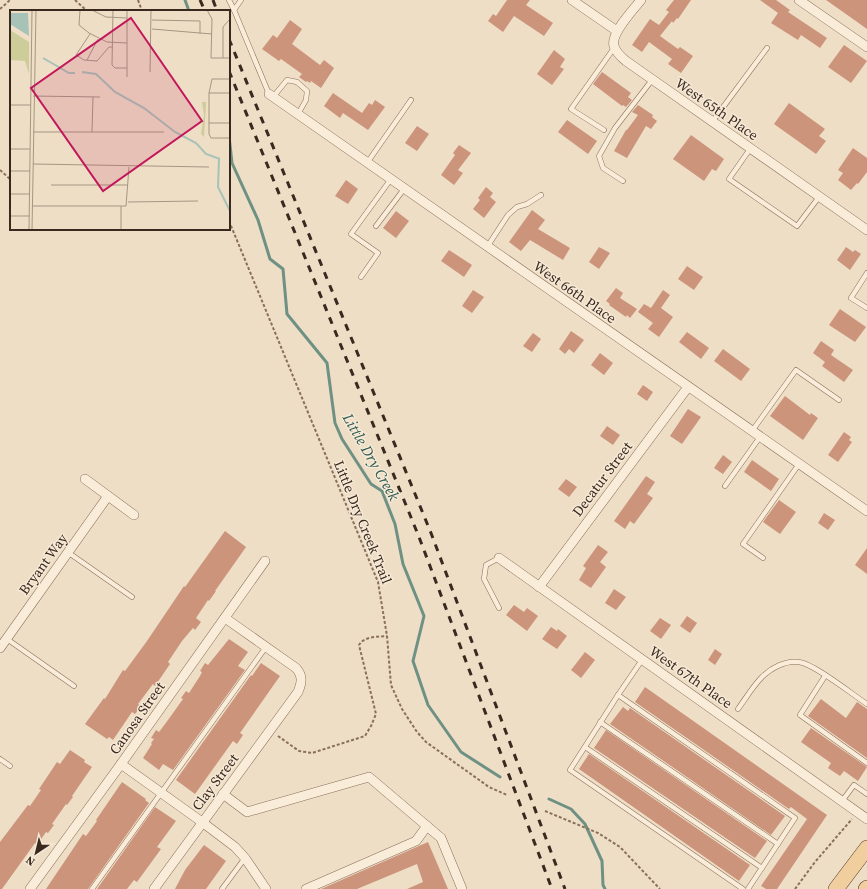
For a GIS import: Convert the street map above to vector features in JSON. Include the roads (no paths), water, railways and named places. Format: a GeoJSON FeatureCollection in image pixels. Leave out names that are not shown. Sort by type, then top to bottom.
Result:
{"type":"FeatureCollection","features":[{"type":"Feature","properties":{"kind":"main road"},"geometry":{"type":"LineString","coordinates":[[836,889],[867,848]]}},
{"type":"Feature","properties":{"kind":"street"},"geometry":{"type":"LineString","coordinates":[[572,0],[617,31]]}},
{"type":"Feature","properties":{"kind":"street"},"geometry":{"type":"LineString","coordinates":[[614,48],[613,42],[617,31],[641,0]]}},
{"type":"Feature","properties":{"kind":"street"},"geometry":{"type":"LineString","coordinates":[[799,0],[867,47]]}},
{"type":"Feature","properties":{"kind":"street","name":"West 65th Place"},"geometry":{"type":"LineString","coordinates":[[614,48],[626,61],[652,80],[867,230]]}},
{"type":"Feature","properties":{"kind":"street","name":"West 66th Place"},"geometry":{"type":"LineString","coordinates":[[271,95],[867,511]]}},
{"type":"Feature","properties":{"kind":"street","name":"Decatur Street"},"geometry":{"type":"LineString","coordinates":[[539,587],[688,387]]}},
{"type":"Feature","properties":{"kind":"street"},"geometry":{"type":"LineString","coordinates":[[85,479],[134,515]]}},
{"type":"Feature","properties":{"kind":"street","name":"Bryant Way"},"geometry":{"type":"LineString","coordinates":[[0,648],[69,553],[108,496]]}},
{"type":"Feature","properties":{"kind":"street","name":"West 67th Place"},"geometry":{"type":"LineString","coordinates":[[499,558],[867,819]]}},
{"type":"Feature","properties":{"kind":"street","name":"Canosa Street"},"geometry":{"type":"LineString","coordinates":[[30,889],[265,561]]}},
{"type":"Feature","properties":{"kind":"street"},"geometry":{"type":"LineString","coordinates":[[225,618],[267,646]]}},
{"type":"Feature","properties":{"kind":"street","name":"Clay Street"},"geometry":{"type":"LineString","coordinates":[[154,889],[298,692],[302,682],[300,672],[267,646]]}},
{"type":"Feature","properties":{"kind":"street"},"geometry":{"type":"LineString","coordinates":[[121,764],[235,846],[266,889]]}},
{"type":"Feature","properties":{"kind":"street"},"geometry":{"type":"LineString","coordinates":[[223,794],[247,812],[369,777],[441,838],[462,889]]}},
{"type":"Feature","properties":{"kind":"street"},"geometry":{"type":"LineString","coordinates":[[306,889],[416,841],[427,826]]}},
{"type":"Feature","properties":{"kind":"lane"},"geometry":{"type":"LineString","coordinates":[[229,0],[271,95],[287,80],[297,82],[307,91],[306,100],[298,114]]}},
{"type":"Feature","properties":{"kind":"lane"},"geometry":{"type":"LineString","coordinates":[[234,10],[240,0]]}},
{"type":"Feature","properties":{"kind":"lane"},"geometry":{"type":"LineString","coordinates":[[604,130],[571,109],[614,48]]}},
{"type":"Feature","properties":{"kind":"lane"},"geometry":{"type":"LineString","coordinates":[[712,122],[767,48]]}},
{"type":"Feature","properties":{"kind":"lane"},"geometry":{"type":"LineString","coordinates":[[623,180],[603,168],[599,156],[615,128],[652,80]]}},
{"type":"Feature","properties":{"kind":"lane"},"geometry":{"type":"LineString","coordinates":[[367,163],[411,100]]}},
{"type":"Feature","properties":{"kind":"lane"},"geometry":{"type":"LineString","coordinates":[[750,148],[729,179],[797,226],[819,197]]}},
{"type":"Feature","properties":{"kind":"lane"},"geometry":{"type":"LineString","coordinates":[[361,277],[378,253],[352,234],[391,179]]}},
{"type":"Feature","properties":{"kind":"lane"},"geometry":{"type":"LineString","coordinates":[[376,226],[404,188]]}},
{"type":"Feature","properties":{"kind":"lane"},"geometry":{"type":"LineString","coordinates":[[487,247],[508,215],[517,207],[527,204],[541,195]]}},
{"type":"Feature","properties":{"kind":"lane"},"geometry":{"type":"LineString","coordinates":[[867,273],[851,298],[867,308]]}},
{"type":"Feature","properties":{"kind":"lane"},"geometry":{"type":"LineString","coordinates":[[752,431],[796,370],[838,400]]}},
{"type":"Feature","properties":{"kind":"lane"},"geometry":{"type":"LineString","coordinates":[[725,486],[760,437]]}},
{"type":"Feature","properties":{"kind":"lane"},"geometry":{"type":"LineString","coordinates":[[763,558],[743,544],[799,464]]}},
{"type":"Feature","properties":{"kind":"lane"},"geometry":{"type":"LineString","coordinates":[[69,553],[132,597]]}},
{"type":"Feature","properties":{"kind":"lane"},"geometry":{"type":"LineString","coordinates":[[499,558],[486,565],[484,579],[499,608]]}},
{"type":"Feature","properties":{"kind":"lane"},"geometry":{"type":"LineString","coordinates":[[7,639],[74,686]]}},
{"type":"Feature","properties":{"kind":"lane"},"geometry":{"type":"LineString","coordinates":[[92,889],[267,646]]}},
{"type":"Feature","properties":{"kind":"lane"},"geometry":{"type":"LineString","coordinates":[[642,660],[570,770],[742,889]]}},
{"type":"Feature","properties":{"kind":"lane"},"geometry":{"type":"LineString","coordinates":[[738,709],[763,676],[786,662],[799,662],[810,666],[867,704]]}},
{"type":"Feature","properties":{"kind":"lane"},"geometry":{"type":"LineString","coordinates":[[825,676],[800,715],[867,763]]}},
{"type":"Feature","properties":{"kind":"lane"},"geometry":{"type":"LineString","coordinates":[[618,695],[795,818],[748,889]]}},
{"type":"Feature","properties":{"kind":"lane"},"geometry":{"type":"LineString","coordinates":[[600,722],[778,844]]}},
{"type":"Feature","properties":{"kind":"lane"},"geometry":{"type":"LineString","coordinates":[[585,747],[762,868]]}},
{"type":"Feature","properties":{"kind":"lane"},"geometry":{"type":"LineString","coordinates":[[0,759],[10,766]]}},
{"type":"Feature","properties":{"kind":"lane"},"geometry":{"type":"LineString","coordinates":[[842,801],[854,785],[867,794]]}},
{"type":"Feature","properties":{"kind":"lane"},"geometry":{"type":"LineString","coordinates":[[222,889],[245,858]]}},
{"type":"Feature","properties":{"kind":"waterway","name":"Little Dry Creek"},"geometry":{"type":"LineString","coordinates":[[185,0],[189,10]]}},
{"type":"Feature","properties":{"kind":"waterway","name":"Little Dry Creek"},"geometry":{"type":"LineString","coordinates":[[230,145],[232,163],[258,220],[270,259],[283,269],[287,314],[327,363],[335,423],[342,439],[371,484],[382,491],[395,524],[403,564],[424,616],[413,661],[428,705],[461,752],[500,777]]}},
{"type":"Feature","properties":{"kind":"waterway","name":"Little Dry Creek"},"geometry":{"type":"LineString","coordinates":[[549,799],[571,809],[585,824],[602,861],[603,885],[605,889]]}},
{"type":"Feature","properties":{"kind":"railway"},"geometry":{"type":"LineString","coordinates":[[200,0],[205,10]]}},
{"type":"Feature","properties":{"kind":"railway"},"geometry":{"type":"LineString","coordinates":[[213,0],[217,10]]}},
{"type":"Feature","properties":{"kind":"railway"},"geometry":{"type":"LineString","coordinates":[[230,41],[431,533],[565,889]]}},
{"type":"Feature","properties":{"kind":"railway"},"geometry":{"type":"LineString","coordinates":[[230,73],[419,537],[552,889]]}}]}
